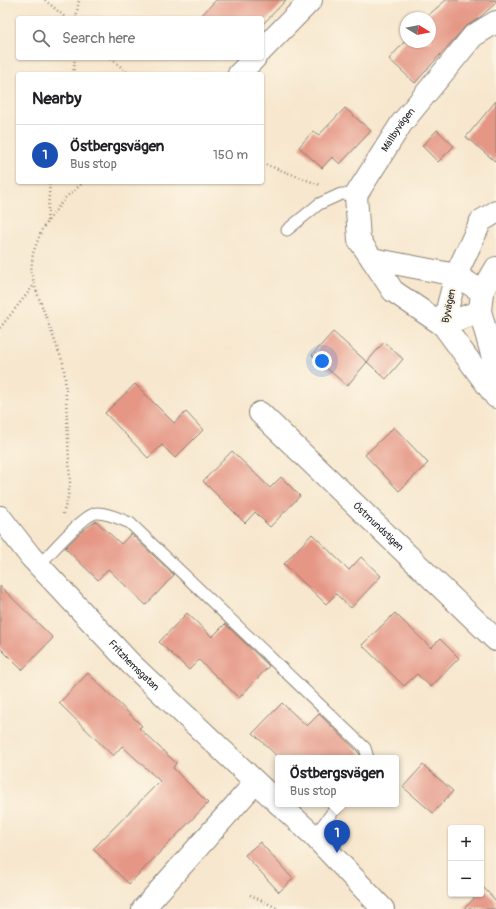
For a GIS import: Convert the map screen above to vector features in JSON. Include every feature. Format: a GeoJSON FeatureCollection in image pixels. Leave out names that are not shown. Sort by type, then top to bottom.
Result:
{"type":"FeatureCollection","features":[{"type":"Feature","properties":{"kind":"street"},"geometry":{"type":"LineString","coordinates":[[264,48],[311,0]]}},
{"type":"Feature","properties":{"kind":"street","name":"Mällbyvägen"},"geometry":{"type":"LineString","coordinates":[[348,194],[401,124],[473,36],[496,22]]}},
{"type":"Feature","properties":{"kind":"street"},"geometry":{"type":"LineString","coordinates":[[241,72],[253,60]]}},
{"type":"Feature","properties":{"kind":"street"},"geometry":{"type":"LineString","coordinates":[[348,194],[359,240],[393,291],[443,326],[481,301],[496,268]]}},
{"type":"Feature","properties":{"kind":"street","name":"Byvägen"},"geometry":{"type":"LineString","coordinates":[[496,212],[481,221],[456,275],[443,326],[496,397]]}},
{"type":"Feature","properties":{"kind":"street"},"geometry":{"type":"LineString","coordinates":[[372,259],[456,275],[481,301],[496,369]]}},
{"type":"Feature","properties":{"kind":"street","name":"Östmundstigen"},"geometry":{"type":"LineString","coordinates":[[260,413],[496,640]]}},
{"type":"Feature","properties":{"kind":"street","name":"Fritzhemsgatan"},"geometry":{"type":"LineString","coordinates":[[0,517],[30,557],[130,662],[275,801]]}},
{"type":"Feature","properties":{"kind":"street"},"geometry":{"type":"LineString","coordinates":[[143,909],[255,783]]}},
{"type":"Feature","properties":{"kind":"street","name":"Fritzhemsgatan"},"geometry":{"type":"LineString","coordinates":[[281,807],[314,836],[383,909]]}},
{"type":"Feature","properties":{"kind":"lane"},"geometry":{"type":"LineString","coordinates":[[287,230],[319,204],[348,194]]}},
{"type":"Feature","properties":{"kind":"lane"},"geometry":{"type":"LineString","coordinates":[[39,565],[85,518],[95,513],[109,514],[130,524],[365,748],[367,755]]}},
{"type":"Feature","properties":{"kind":"lane"},"geometry":{"type":"LineString","coordinates":[[314,836],[337,807]]}},
{"type":"Feature","properties":{"kind":"path"},"geometry":{"type":"LineString","coordinates":[[45,0],[64,16]]}},
{"type":"Feature","properties":{"kind":"path"},"geometry":{"type":"LineString","coordinates":[[76,16],[79,0]]}},
{"type":"Feature","properties":{"kind":"path"},"geometry":{"type":"LineString","coordinates":[[73,72],[75,60]]}},
{"type":"Feature","properties":{"kind":"path"},"geometry":{"type":"LineString","coordinates":[[113,60],[127,72]]}},
{"type":"Feature","properties":{"kind":"path"},"geometry":{"type":"LineString","coordinates":[[264,164],[348,194]]}},
{"type":"Feature","properties":{"kind":"path"},"geometry":{"type":"LineString","coordinates":[[47,222],[50,184]]}},
{"type":"Feature","properties":{"kind":"path"},"geometry":{"type":"LineString","coordinates":[[60,519],[66,509],[70,482],[65,377],[63,363],[31,272],[33,253],[42,229],[65,198],[82,184]]}},
{"type":"Feature","properties":{"kind":"path"},"geometry":{"type":"LineString","coordinates":[[0,328],[35,285]]}},
{"type":"Feature","properties":{"kind":"path"},"geometry":{"type":"LineString","coordinates":[[250,896],[279,909]]}},
{"type":"Feature","properties":{"kind":"building"},"geometry":{"type":"Polygon","coordinates":[[[216,0],[286,0],[264,23],[264,16],[201,16],[216,0]]]}},
{"type":"Feature","properties":{"kind":"building"},"geometry":{"type":"Polygon","coordinates":[[[446,0],[496,0],[496,3],[480,17],[464,28],[415,83],[389,59],[400,47],[400,48],[436,48],[436,12],[432,12],[446,0]]]}},
{"type":"Feature","properties":{"kind":"building"},"geometry":{"type":"Polygon","coordinates":[[[496,101],[496,162],[466,137],[496,101]]]}},
{"type":"Feature","properties":{"kind":"building"},"geometry":{"type":"Polygon","coordinates":[[[345,108],[371,131],[340,164],[332,157],[322,168],[299,147],[313,131],[319,135],[345,108]]]}},
{"type":"Feature","properties":{"kind":"building"},"geometry":{"type":"Polygon","coordinates":[[[437,130],[454,146],[438,162],[422,146],[437,130]]]}},
{"type":"Feature","properties":{"kind":"building"},"geometry":{"type":"Polygon","coordinates":[[[333,332],[367,362],[347,386],[312,355],[333,332]]]}},
{"type":"Feature","properties":{"kind":"building"},"geometry":{"type":"Polygon","coordinates":[[[384,342],[403,359],[386,379],[367,362],[384,342]]]}},
{"type":"Feature","properties":{"kind":"building"},"geometry":{"type":"Polygon","coordinates":[[[135,384],[174,423],[186,412],[203,430],[175,458],[162,445],[148,458],[105,413],[135,384]]]}},
{"type":"Feature","properties":{"kind":"building"},"geometry":{"type":"Polygon","coordinates":[[[394,427],[428,463],[399,491],[365,455],[394,427]]]}},
{"type":"Feature","properties":{"kind":"building"},"geometry":{"type":"Polygon","coordinates":[[[232,451],[270,488],[281,477],[300,496],[270,527],[255,512],[245,523],[203,481],[232,451]]]}},
{"type":"Feature","properties":{"kind":"building"},"geometry":{"type":"Polygon","coordinates":[[[96,521],[121,544],[131,534],[174,575],[146,605],[108,569],[98,580],[65,548],[81,532],[96,521]]]}},
{"type":"Feature","properties":{"kind":"building"},"geometry":{"type":"Polygon","coordinates":[[[312,534],[349,570],[361,557],[381,576],[351,608],[336,594],[326,604],[284,564],[312,534]]]}},
{"type":"Feature","properties":{"kind":"building"},"geometry":{"type":"Polygon","coordinates":[[[0,586],[53,638],[22,670],[0,648],[0,586]]]}},
{"type":"Feature","properties":{"kind":"building"},"geometry":{"type":"Polygon","coordinates":[[[187,613],[212,637],[225,624],[269,666],[239,698],[199,660],[189,670],[159,642],[187,613]]]}},
{"type":"Feature","properties":{"kind":"building"},"geometry":{"type":"Polygon","coordinates":[[[395,613],[431,648],[440,639],[459,658],[431,687],[417,674],[404,686],[362,645],[395,613]]]}},
{"type":"Feature","properties":{"kind":"building"},"geometry":{"type":"Polygon","coordinates":[[[88,673],[142,726],[139,728],[176,763],[173,768],[208,803],[129,884],[93,849],[160,781],[122,746],[113,756],[59,703],[88,673]]]}},
{"type":"Feature","properties":{"kind":"building"},"geometry":{"type":"Polygon","coordinates":[[[282,703],[307,726],[319,714],[360,755],[276,755],[253,733],[282,703]]]}},
{"type":"Feature","properties":{"kind":"building"},"geometry":{"type":"Polygon","coordinates":[[[423,765],[453,791],[433,813],[403,787],[423,765]]]}},
{"type":"Feature","properties":{"kind":"building"},"geometry":{"type":"Polygon","coordinates":[[[260,842],[293,879],[279,892],[245,855],[260,842]]]}},
{"type":"Feature","properties":{"kind":"building"},"geometry":{"type":"Polygon","coordinates":[[[484,888],[496,901],[496,909],[464,909],[475,897],[484,897],[484,888]]]}},
{"type":"Feature","properties":{"kind":"place","name":"Östbergsvägen"},"geometry":{"type":"Point","coordinates":[337,853]}}]}
